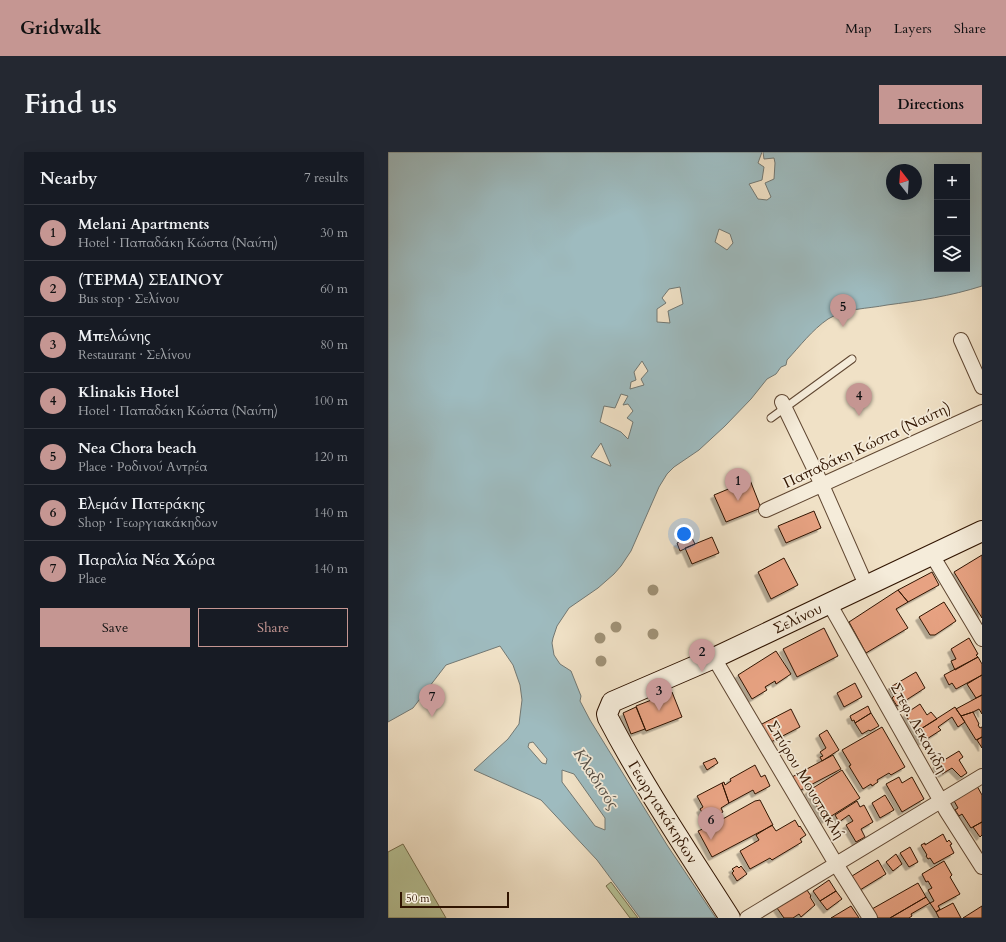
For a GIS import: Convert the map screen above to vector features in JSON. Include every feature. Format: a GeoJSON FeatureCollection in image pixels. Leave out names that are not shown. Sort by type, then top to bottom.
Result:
{"type":"FeatureCollection","features":[{"type":"Feature","properties":{"kind":"street"},"geometry":{"type":"LineString","coordinates":[[961,340],[982,387]]}},
{"type":"Feature","properties":{"kind":"street"},"geometry":{"type":"LineString","coordinates":[[784,405],[822,485],[866,585]]}},
{"type":"Feature","properties":{"kind":"street","name":"Παπαδάκη Κώστα (Ναύτη)"},"geometry":{"type":"LineString","coordinates":[[766,510],[982,412]]}},
{"type":"Feature","properties":{"kind":"street","name":"Σελίνου"},"geometry":{"type":"LineString","coordinates":[[612,702],[714,658],[982,531]]}},
{"type":"Feature","properties":{"kind":"street"},"geometry":{"type":"LineString","coordinates":[[932,555],[982,639]]}},
{"type":"Feature","properties":{"kind":"street","name":"Στεφ. Λεκανίδη"},"geometry":{"type":"LineString","coordinates":[[829,603],[940,801],[982,867]]}},
{"type":"Feature","properties":{"kind":"street","name":"Σπύρου Μουστακλή"},"geometry":{"type":"LineString","coordinates":[[714,658],[836,864],[870,918]]}},
{"type":"Feature","properties":{"kind":"street","name":"Γεωργιακάκηδων"},"geometry":{"type":"LineString","coordinates":[[612,702],[607,714],[608,718],[626,754],[730,918]]}},
{"type":"Feature","properties":{"kind":"street"},"geometry":{"type":"LineString","coordinates":[[747,918],[982,776]]}},
{"type":"Feature","properties":{"kind":"lane"},"geometry":{"type":"LineString","coordinates":[[771,418],[784,405],[852,359]]}},
{"type":"Feature","properties":{"kind":"green space"},"geometry":{"type":"Polygon","coordinates":[[[403,844],[446,918],[388,918],[388,852],[403,844]]]}},
{"type":"Feature","properties":{"kind":"green space"},"geometry":{"type":"Polygon","coordinates":[[[611,882],[638,918],[630,918],[606,886],[611,882]]]}},
{"type":"Feature","properties":{"kind":"water","name":"Κλαδισός"},"geometry":{"type":"Polygon","coordinates":[[[388,152],[762,152],[758,163],[764,167],[762,180],[749,184],[758,199],[767,200],[771,197],[765,183],[774,179],[775,163],[774,158],[764,159],[763,152],[982,152],[982,286],[934,298],[857,309],[835,315],[822,323],[806,338],[787,360],[786,365],[781,367],[776,374],[767,379],[751,399],[725,426],[699,450],[674,467],[667,474],[659,487],[631,551],[621,566],[598,588],[569,608],[557,626],[552,643],[554,655],[560,664],[571,671],[581,696],[580,701],[590,720],[667,845],[716,918],[640,918],[597,860],[541,800],[474,770],[508,739],[519,724],[522,700],[520,685],[513,665],[500,646],[446,665],[413,708],[388,722],[388,152]],[[719,229],[715,242],[727,250],[733,243],[730,234],[719,229]],[[680,287],[669,289],[662,298],[666,303],[657,309],[657,322],[670,323],[668,311],[683,304],[680,287]],[[642,361],[634,372],[636,380],[631,382],[630,389],[644,385],[641,379],[648,371],[642,361]],[[621,394],[615,408],[604,406],[600,422],[621,432],[628,439],[633,422],[627,418],[633,411],[628,404],[623,405],[628,396],[621,394]],[[601,443],[591,457],[610,466],[611,466],[601,443]],[[533,742],[529,743],[528,747],[542,763],[546,764],[547,759],[533,742]],[[562,770],[562,782],[595,826],[605,830],[605,818],[574,774],[562,770]]]}},
{"type":"Feature","properties":{"kind":"building"},"geometry":{"type":"Polygon","coordinates":[[[750,480],[761,508],[726,522],[714,495],[750,480]]]}},
{"type":"Feature","properties":{"kind":"building"},"geometry":{"type":"Polygon","coordinates":[[[814,511],[821,528],[786,543],[778,526],[814,511]]]}},
{"type":"Feature","properties":{"kind":"building"},"geometry":{"type":"Polygon","coordinates":[[[691,536],[695,544],[680,551],[677,543],[691,536]]]}},
{"type":"Feature","properties":{"kind":"building"},"geometry":{"type":"Polygon","coordinates":[[[712,537],[719,553],[692,564],[685,548],[712,537]]]}},
{"type":"Feature","properties":{"kind":"building"},"geometry":{"type":"Polygon","coordinates":[[[982,555],[982,618],[954,572],[982,555]]]}},
{"type":"Feature","properties":{"kind":"building"},"geometry":{"type":"Polygon","coordinates":[[[784,558],[798,585],[771,599],[758,572],[784,558]]]}},
{"type":"Feature","properties":{"kind":"building"},"geometry":{"type":"Polygon","coordinates":[[[932,572],[939,585],[908,602],[898,590],[932,572]]]}},
{"type":"Feature","properties":{"kind":"building"},"geometry":{"type":"Polygon","coordinates":[[[898,590],[908,602],[896,609],[908,628],[866,653],[849,622],[898,590]]]}},
{"type":"Feature","properties":{"kind":"building"},"geometry":{"type":"Polygon","coordinates":[[[944,602],[956,621],[935,635],[930,635],[919,617],[944,602]]]}},
{"type":"Feature","properties":{"kind":"building"},"geometry":{"type":"Polygon","coordinates":[[[824,628],[838,656],[797,677],[783,649],[824,628]]]}},
{"type":"Feature","properties":{"kind":"building"},"geometry":{"type":"Polygon","coordinates":[[[969,638],[978,654],[976,655],[978,657],[955,670],[951,661],[956,659],[951,649],[969,638]]]}},
{"type":"Feature","properties":{"kind":"building"},"geometry":{"type":"Polygon","coordinates":[[[776,651],[791,674],[776,684],[775,681],[765,687],[767,690],[752,699],[738,675],[776,651]]]}},
{"type":"Feature","properties":{"kind":"building"},"geometry":{"type":"Polygon","coordinates":[[[978,657],[982,664],[982,675],[956,689],[952,683],[949,685],[944,675],[978,657]]]}},
{"type":"Feature","properties":{"kind":"building"},"geometry":{"type":"Polygon","coordinates":[[[916,672],[925,688],[897,706],[892,698],[894,696],[889,688],[916,672]]]}},
{"type":"Feature","properties":{"kind":"building"},"geometry":{"type":"Polygon","coordinates":[[[982,675],[982,695],[976,698],[967,684],[982,675]]]}},
{"type":"Feature","properties":{"kind":"building"},"geometry":{"type":"Polygon","coordinates":[[[855,683],[862,697],[844,707],[837,693],[855,683]]]}},
{"type":"Feature","properties":{"kind":"building"},"geometry":{"type":"Polygon","coordinates":[[[672,692],[682,717],[646,731],[636,706],[672,692]]]}},
{"type":"Feature","properties":{"kind":"building"},"geometry":{"type":"Polygon","coordinates":[[[982,695],[982,714],[979,709],[961,716],[956,709],[982,695]]]}},
{"type":"Feature","properties":{"kind":"building"},"geometry":{"type":"Polygon","coordinates":[[[920,704],[927,715],[931,712],[937,719],[916,732],[905,714],[920,704]]]}},
{"type":"Feature","properties":{"kind":"building"},"geometry":{"type":"Polygon","coordinates":[[[868,706],[871,713],[855,723],[854,720],[852,721],[850,716],[868,706]]]}},
{"type":"Feature","properties":{"kind":"building"},"geometry":{"type":"Polygon","coordinates":[[[636,707],[645,729],[631,734],[623,713],[636,707]]]}},
{"type":"Feature","properties":{"kind":"building"},"geometry":{"type":"Polygon","coordinates":[[[955,707],[965,722],[958,727],[952,717],[938,727],[941,730],[922,742],[916,732],[955,707]]]}},
{"type":"Feature","properties":{"kind":"building"},"geometry":{"type":"Polygon","coordinates":[[[791,709],[800,727],[769,743],[760,725],[791,709]]]}},
{"type":"Feature","properties":{"kind":"building"},"geometry":{"type":"Polygon","coordinates":[[[973,712],[979,724],[978,725],[980,728],[982,727],[982,737],[976,740],[961,716],[973,712]]]}},
{"type":"Feature","properties":{"kind":"building"},"geometry":{"type":"Polygon","coordinates":[[[871,713],[879,726],[862,734],[855,723],[871,713]]]}},
{"type":"Feature","properties":{"kind":"building"},"geometry":{"type":"Polygon","coordinates":[[[882,727],[905,767],[891,775],[889,773],[877,780],[878,782],[872,786],[871,784],[863,789],[849,766],[851,765],[842,750],[882,727]]]}},
{"type":"Feature","properties":{"kind":"building"},"geometry":{"type":"Polygon","coordinates":[[[827,730],[839,750],[822,761],[820,757],[823,756],[820,752],[826,748],[819,735],[827,730]]]}},
{"type":"Feature","properties":{"kind":"building"},"geometry":{"type":"Polygon","coordinates":[[[982,737],[982,748],[977,740],[982,737]]]}},
{"type":"Feature","properties":{"kind":"building"},"geometry":{"type":"Polygon","coordinates":[[[959,751],[963,757],[959,760],[967,773],[961,777],[952,768],[942,774],[936,765],[959,751]]]}},
{"type":"Feature","properties":{"kind":"building"},"geometry":{"type":"Polygon","coordinates":[[[833,755],[841,769],[799,791],[792,777],[833,755]]]}},
{"type":"Feature","properties":{"kind":"building"},"geometry":{"type":"Polygon","coordinates":[[[715,758],[718,763],[707,770],[703,763],[715,758]]]}},
{"type":"Feature","properties":{"kind":"building"},"geometry":{"type":"Polygon","coordinates":[[[755,765],[761,777],[765,775],[770,786],[755,794],[753,790],[729,803],[722,783],[724,782],[725,785],[731,781],[730,779],[755,765]]]}},
{"type":"Feature","properties":{"kind":"building"},"geometry":{"type":"Polygon","coordinates":[[[842,770],[860,798],[825,820],[808,791],[842,770]]]}},
{"type":"Feature","properties":{"kind":"building"},"geometry":{"type":"Polygon","coordinates":[[[899,777],[902,783],[912,777],[924,799],[902,812],[886,784],[899,777]]]}},
{"type":"Feature","properties":{"kind":"building"},"geometry":{"type":"Polygon","coordinates":[[[722,783],[729,803],[721,808],[723,812],[707,820],[700,809],[703,807],[697,796],[722,783]]]}},
{"type":"Feature","properties":{"kind":"building"},"geometry":{"type":"Polygon","coordinates":[[[977,786],[982,795],[982,822],[971,828],[962,814],[959,816],[955,810],[958,808],[953,799],[977,786]]]}},
{"type":"Feature","properties":{"kind":"building"},"geometry":{"type":"Polygon","coordinates":[[[885,795],[894,810],[880,818],[872,803],[885,795]]]}},
{"type":"Feature","properties":{"kind":"building"},"geometry":{"type":"Polygon","coordinates":[[[760,800],[773,825],[712,857],[698,831],[712,825],[755,801],[760,800]]]}},
{"type":"Feature","properties":{"kind":"building"},"geometry":{"type":"Polygon","coordinates":[[[857,801],[860,807],[864,805],[873,822],[861,829],[865,837],[856,842],[846,825],[853,821],[849,815],[839,822],[835,815],[857,801]]]}},
{"type":"Feature","properties":{"kind":"building"},"geometry":{"type":"Polygon","coordinates":[[[795,820],[806,835],[800,839],[802,842],[772,860],[770,858],[750,869],[740,851],[759,840],[756,835],[772,825],[776,831],[795,820]]]}},
{"type":"Feature","properties":{"kind":"building"},"geometry":{"type":"Polygon","coordinates":[[[982,822],[982,835],[980,837],[973,827],[982,822]]]}},
{"type":"Feature","properties":{"kind":"building"},"geometry":{"type":"Polygon","coordinates":[[[943,834],[947,842],[949,840],[952,844],[950,845],[954,853],[934,864],[930,858],[928,859],[921,845],[925,843],[925,845],[943,834]]]}},
{"type":"Feature","properties":{"kind":"building"},"geometry":{"type":"Polygon","coordinates":[[[910,847],[918,862],[909,867],[900,853],[910,847]]]}},
{"type":"Feature","properties":{"kind":"building"},"geometry":{"type":"Polygon","coordinates":[[[896,854],[902,864],[893,871],[886,862],[896,854]]]}},
{"type":"Feature","properties":{"kind":"building"},"geometry":{"type":"Polygon","coordinates":[[[878,860],[886,874],[860,890],[852,876],[878,860]]]}},
{"type":"Feature","properties":{"kind":"building"},"geometry":{"type":"Polygon","coordinates":[[[944,861],[952,875],[950,877],[960,894],[938,906],[940,909],[936,912],[930,903],[934,901],[928,890],[932,888],[928,881],[926,882],[922,874],[944,861]]]}},
{"type":"Feature","properties":{"kind":"building"},"geometry":{"type":"Polygon","coordinates":[[[737,866],[739,868],[741,866],[747,874],[737,881],[732,873],[734,871],[732,869],[737,866]]]}},
{"type":"Feature","properties":{"kind":"building"},"geometry":{"type":"Polygon","coordinates":[[[829,880],[836,891],[820,901],[813,891],[829,880]]]}},
{"type":"Feature","properties":{"kind":"building"},"geometry":{"type":"Polygon","coordinates":[[[918,883],[926,897],[890,918],[877,918],[872,909],[918,883]]]}},
{"type":"Feature","properties":{"kind":"building"},"geometry":{"type":"Polygon","coordinates":[[[807,890],[815,905],[801,917],[799,914],[793,918],[784,918],[777,908],[807,890]]]}},
{"type":"Feature","properties":{"kind":"building"},"geometry":{"type":"Polygon","coordinates":[[[836,891],[842,899],[827,910],[820,901],[836,891]]]}},
{"type":"Feature","properties":{"kind":"building"},"geometry":{"type":"Polygon","coordinates":[[[926,897],[930,903],[911,914],[912,916],[909,918],[890,918],[926,897]]]}},
{"type":"Feature","properties":{"kind":"building"},"geometry":{"type":"Polygon","coordinates":[[[953,903],[961,918],[939,918],[936,912],[953,903]]]}},
{"type":"Feature","properties":{"kind":"building"},"geometry":{"type":"Polygon","coordinates":[[[851,906],[859,918],[831,918],[851,906]]]}},
{"type":"Feature","properties":{"kind":"building"},"geometry":{"type":"Polygon","coordinates":[[[982,906],[982,918],[963,918],[982,906]]]}},
{"type":"Feature","properties":{"kind":"place","name":"Nea Chora beach"},"geometry":{"type":"Point","coordinates":[843,327]}},
{"type":"Feature","properties":{"kind":"place","name":"Klinakis Hotel"},"geometry":{"type":"Point","coordinates":[859,416]}},
{"type":"Feature","properties":{"kind":"place","name":"Melani Apartments"},"geometry":{"type":"Point","coordinates":[738,501]}},
{"type":"Feature","properties":{"kind":"place","name":"(ΤΕΡΜΑ) ΣΕΛΙΝΟΥ"},"geometry":{"type":"Point","coordinates":[702,672]}},
{"type":"Feature","properties":{"kind":"place","name":"Μπελώνης"},"geometry":{"type":"Point","coordinates":[659,711]}},
{"type":"Feature","properties":{"kind":"place","name":"Παραλία Νέα Χώρα"},"geometry":{"type":"Point","coordinates":[432,717]}},
{"type":"Feature","properties":{"kind":"place","name":"Ελεμάν Πατεράκης"},"geometry":{"type":"Point","coordinates":[711,840]}}]}
